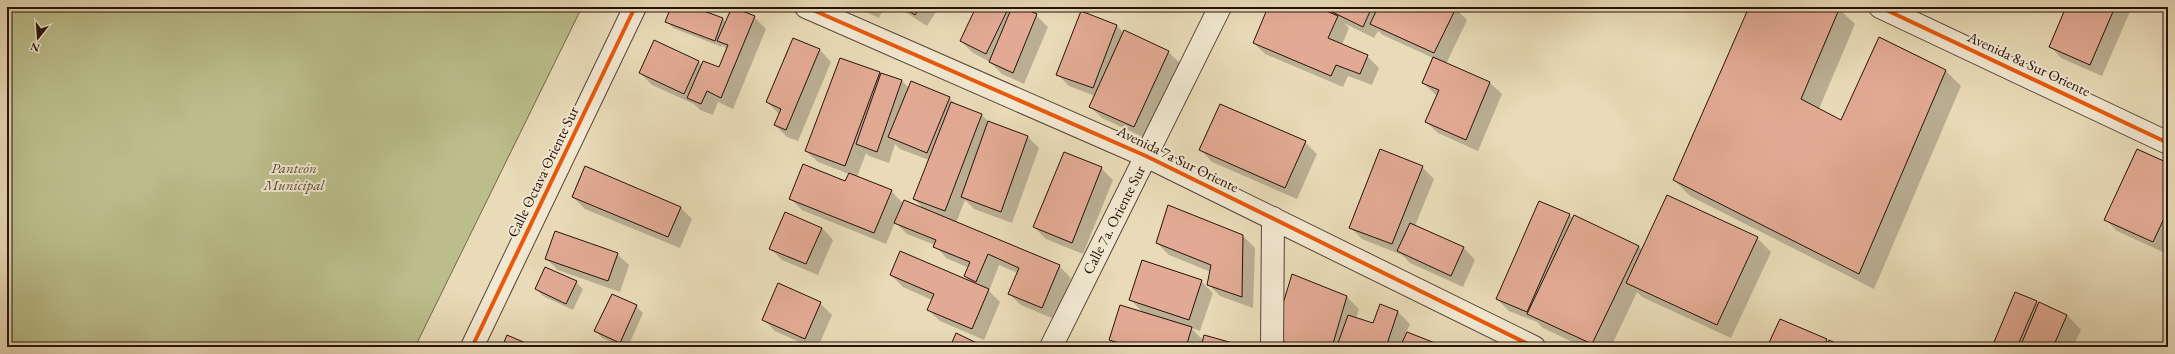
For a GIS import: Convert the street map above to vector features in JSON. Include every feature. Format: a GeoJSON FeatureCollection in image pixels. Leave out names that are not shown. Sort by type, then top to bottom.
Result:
{"type":"FeatureCollection","features":[{"type":"Feature","properties":{"kind":"street","name":"Calle Octava Oriente Sur"},"geometry":{"type":"LineString","coordinates":[[472,347],[635,7]]}},
{"type":"Feature","properties":{"kind":"street","name":"Avenida 7a Sur Oriente"},"geometry":{"type":"LineString","coordinates":[[806,7],[1146,156],[1534,347]]}},
{"type":"Feature","properties":{"kind":"street","name":"Calle 7a. Oriente Sur"},"geometry":{"type":"LineString","coordinates":[[1051,347],[1220,7]]}},
{"type":"Feature","properties":{"kind":"street","name":"Avenida 8a Sur Oriente"},"geometry":{"type":"LineString","coordinates":[[1880,7],[2168,143]]}},
{"type":"Feature","properties":{"kind":"street"},"geometry":{"type":"LineString","coordinates":[[1272,347],[1273,218]]}},
{"type":"Feature","properties":{"kind":"green space","name":"Panteón Municipal"},"geometry":{"type":"Polygon","coordinates":[[[7,7],[582,7],[415,347],[7,347],[7,7]]]}},
{"type":"Feature","properties":{"kind":"building"},"geometry":{"type":"Polygon","coordinates":[[[671,7],[693,7],[723,18],[715,41],[665,22],[671,7]]]}},
{"type":"Feature","properties":{"kind":"building"},"geometry":{"type":"Polygon","coordinates":[[[732,7],[755,16],[721,98],[707,91],[701,104],[687,98],[703,61],[719,67],[728,45],[717,41],[732,7]]]}},
{"type":"Feature","properties":{"kind":"building"},"geometry":{"type":"Polygon","coordinates":[[[903,7],[920,7],[915,15],[903,7]]]}},
{"type":"Feature","properties":{"kind":"building"},"geometry":{"type":"Polygon","coordinates":[[[976,7],[1009,7],[986,54],[960,41],[976,7]]]}},
{"type":"Feature","properties":{"kind":"building"},"geometry":{"type":"Polygon","coordinates":[[[1012,7],[1020,7],[1037,14],[1013,73],[989,62],[1012,7]]]}},
{"type":"Feature","properties":{"kind":"building"},"geometry":{"type":"Polygon","coordinates":[[[1268,7],[1317,7],[1338,16],[1328,38],[1368,55],[1360,74],[1336,65],[1331,76],[1253,43],[1268,7]]]}},
{"type":"Feature","properties":{"kind":"building"},"geometry":{"type":"Polygon","coordinates":[[[1322,7],[1372,7],[1363,27],[1322,7]]]}},
{"type":"Feature","properties":{"kind":"building"},"geometry":{"type":"Polygon","coordinates":[[[1378,7],[1456,8],[1434,53],[1370,24],[1378,7]]]}},
{"type":"Feature","properties":{"kind":"building"},"geometry":{"type":"Polygon","coordinates":[[[1749,7],[1840,7],[1801,99],[1841,120],[1879,37],[1946,70],[1859,274],[1673,180],[1749,7]]]}},
{"type":"Feature","properties":{"kind":"building"},"geometry":{"type":"Polygon","coordinates":[[[2066,7],[2115,7],[2090,65],[2049,47],[2066,7]]]}},
{"type":"Feature","properties":{"kind":"building"},"geometry":{"type":"Polygon","coordinates":[[[1081,11],[1117,25],[1093,88],[1056,75],[1081,11]]]}},
{"type":"Feature","properties":{"kind":"building"},"geometry":{"type":"Polygon","coordinates":[[[1124,30],[1169,51],[1134,127],[1089,107],[1124,30]]]}},
{"type":"Feature","properties":{"kind":"building"},"geometry":{"type":"Polygon","coordinates":[[[793,38],[820,49],[786,130],[774,125],[781,109],[766,102],[793,38]]]}},
{"type":"Feature","properties":{"kind":"building"},"geometry":{"type":"Polygon","coordinates":[[[654,40],[699,61],[684,94],[639,73],[654,40]]]}},
{"type":"Feature","properties":{"kind":"building"},"geometry":{"type":"Polygon","coordinates":[[[1433,57],[1490,82],[1466,140],[1425,122],[1439,90],[1422,83],[1433,57]]]}},
{"type":"Feature","properties":{"kind":"building"},"geometry":{"type":"Polygon","coordinates":[[[840,58],[880,72],[845,166],[805,151],[840,58]]]}},
{"type":"Feature","properties":{"kind":"building"},"geometry":{"type":"Polygon","coordinates":[[[881,73],[902,80],[877,152],[856,144],[881,73]]]}},
{"type":"Feature","properties":{"kind":"building"},"geometry":{"type":"Polygon","coordinates":[[[911,81],[950,97],[927,153],[888,137],[911,81]]]}},
{"type":"Feature","properties":{"kind":"building"},"geometry":{"type":"Polygon","coordinates":[[[951,102],[982,114],[945,211],[913,199],[951,102]]]}},
{"type":"Feature","properties":{"kind":"building"},"geometry":{"type":"Polygon","coordinates":[[[1220,104],[1306,141],[1285,188],[1199,150],[1220,104]]]}},
{"type":"Feature","properties":{"kind":"building"},"geometry":{"type":"Polygon","coordinates":[[[988,121],[1028,136],[1001,212],[961,197],[988,121]]]}},
{"type":"Feature","properties":{"kind":"building"},"geometry":{"type":"Polygon","coordinates":[[[1380,149],[1423,166],[1392,244],[1349,228],[1380,149]]]}},
{"type":"Feature","properties":{"kind":"building"},"geometry":{"type":"Polygon","coordinates":[[[2137,149],[2168,163],[2168,210],[2153,242],[2104,220],[2137,149]]]}},
{"type":"Feature","properties":{"kind":"building"},"geometry":{"type":"Polygon","coordinates":[[[1064,152],[1102,167],[1072,243],[1033,227],[1064,152]]]}},
{"type":"Feature","properties":{"kind":"building"},"geometry":{"type":"Polygon","coordinates":[[[803,164],[845,181],[849,173],[892,190],[874,233],[789,199],[803,164]]]}},
{"type":"Feature","properties":{"kind":"building"},"geometry":{"type":"Polygon","coordinates":[[[585,166],[681,207],[668,237],[572,197],[585,166]]]}},
{"type":"Feature","properties":{"kind":"building"},"geometry":{"type":"Polygon","coordinates":[[[1667,195],[1758,237],[1717,325],[1626,283],[1667,195]]]}},
{"type":"Feature","properties":{"kind":"building"},"geometry":{"type":"Polygon","coordinates":[[[904,200],[1060,265],[1042,308],[1008,294],[1019,268],[988,254],[976,282],[964,276],[970,262],[933,247],[936,240],[894,223],[904,200]]]}},
{"type":"Feature","properties":{"kind":"building"},"geometry":{"type":"Polygon","coordinates":[[[1539,201],[1570,214],[1527,312],[1496,299],[1539,201]]]}},
{"type":"Feature","properties":{"kind":"building"},"geometry":{"type":"Polygon","coordinates":[[[1168,205],[1243,235],[1242,297],[1207,285],[1211,265],[1156,243],[1168,205]]]}},
{"type":"Feature","properties":{"kind":"building"},"geometry":{"type":"Polygon","coordinates":[[[785,212],[822,228],[806,264],[769,249],[785,212]]]}},
{"type":"Feature","properties":{"kind":"building"},"geometry":{"type":"Polygon","coordinates":[[[1574,215],[1639,246],[1592,344],[1527,314],[1574,215]]]}},
{"type":"Feature","properties":{"kind":"building"},"geometry":{"type":"Polygon","coordinates":[[[1410,223],[1464,247],[1451,276],[1397,251],[1410,223]]]}},
{"type":"Feature","properties":{"kind":"building"},"geometry":{"type":"Polygon","coordinates":[[[555,231],[618,253],[608,281],[545,259],[555,231]]]}},
{"type":"Feature","properties":{"kind":"building"},"geometry":{"type":"Polygon","coordinates":[[[900,251],[989,289],[972,329],[927,310],[934,294],[890,275],[900,251]]]}},
{"type":"Feature","properties":{"kind":"building"},"geometry":{"type":"Polygon","coordinates":[[[1142,260],[1202,280],[1189,320],[1129,300],[1142,260]]]}},
{"type":"Feature","properties":{"kind":"building"},"geometry":{"type":"Polygon","coordinates":[[[545,267],[577,281],[566,304],[535,289],[545,267]]]}},
{"type":"Feature","properties":{"kind":"building"},"geometry":{"type":"Polygon","coordinates":[[[1292,274],[1347,296],[1332,347],[1285,347],[1279,317],[1292,274]]]}},
{"type":"Feature","properties":{"kind":"building"},"geometry":{"type":"Polygon","coordinates":[[[778,283],[821,302],[805,339],[762,320],[778,283]]]}},
{"type":"Feature","properties":{"kind":"building"},"geometry":{"type":"Polygon","coordinates":[[[2015,292],[2037,301],[2017,347],[1992,347],[2015,292]]]}},
{"type":"Feature","properties":{"kind":"building"},"geometry":{"type":"Polygon","coordinates":[[[612,294],[637,305],[620,343],[594,331],[612,294]]]}},
{"type":"Feature","properties":{"kind":"building"},"geometry":{"type":"Polygon","coordinates":[[[2039,302],[2067,315],[2053,347],[2020,347],[2039,302]]]}},
{"type":"Feature","properties":{"kind":"building"},"geometry":{"type":"Polygon","coordinates":[[[1380,304],[1398,311],[1386,347],[1350,347],[1338,343],[1348,315],[1373,323],[1380,304]]]}},
{"type":"Feature","properties":{"kind":"building"},"geometry":{"type":"Polygon","coordinates":[[[1120,305],[1192,327],[1186,347],[1132,347],[1109,340],[1120,305]]]}},
{"type":"Feature","properties":{"kind":"building"},"geometry":{"type":"Polygon","coordinates":[[[1780,319],[1827,339],[1823,347],[1767,347],[1780,319]]]}},
{"type":"Feature","properties":{"kind":"building"},"geometry":{"type":"Polygon","coordinates":[[[2168,323],[2168,335],[2163,331],[2168,323]]]}},
{"type":"Feature","properties":{"kind":"building"},"geometry":{"type":"Polygon","coordinates":[[[1407,332],[1435,343],[1433,347],[1400,347],[1407,332]]]}},
{"type":"Feature","properties":{"kind":"building"},"geometry":{"type":"Polygon","coordinates":[[[956,333],[985,347],[950,347],[956,333]]]}},
{"type":"Feature","properties":{"kind":"building"},"geometry":{"type":"Polygon","coordinates":[[[507,335],[535,347],[502,347],[507,335]]]}},
{"type":"Feature","properties":{"kind":"building"},"geometry":{"type":"Polygon","coordinates":[[[1204,335],[1247,347],[1201,347],[1204,335]]]}},
{"type":"Feature","properties":{"kind":"building"},"geometry":{"type":"Polygon","coordinates":[[[1829,340],[1844,347],[1826,347],[1829,340]]]}},
{"type":"Feature","properties":{"kind":"cycle path"},"geometry":{"type":"LineString","coordinates":[[472,347],[635,7]]}},
{"type":"Feature","properties":{"kind":"cycle path"},"geometry":{"type":"LineString","coordinates":[[806,7],[1146,156],[1534,347]]}},
{"type":"Feature","properties":{"kind":"cycle path"},"geometry":{"type":"LineString","coordinates":[[1880,7],[2168,143]]}}]}
